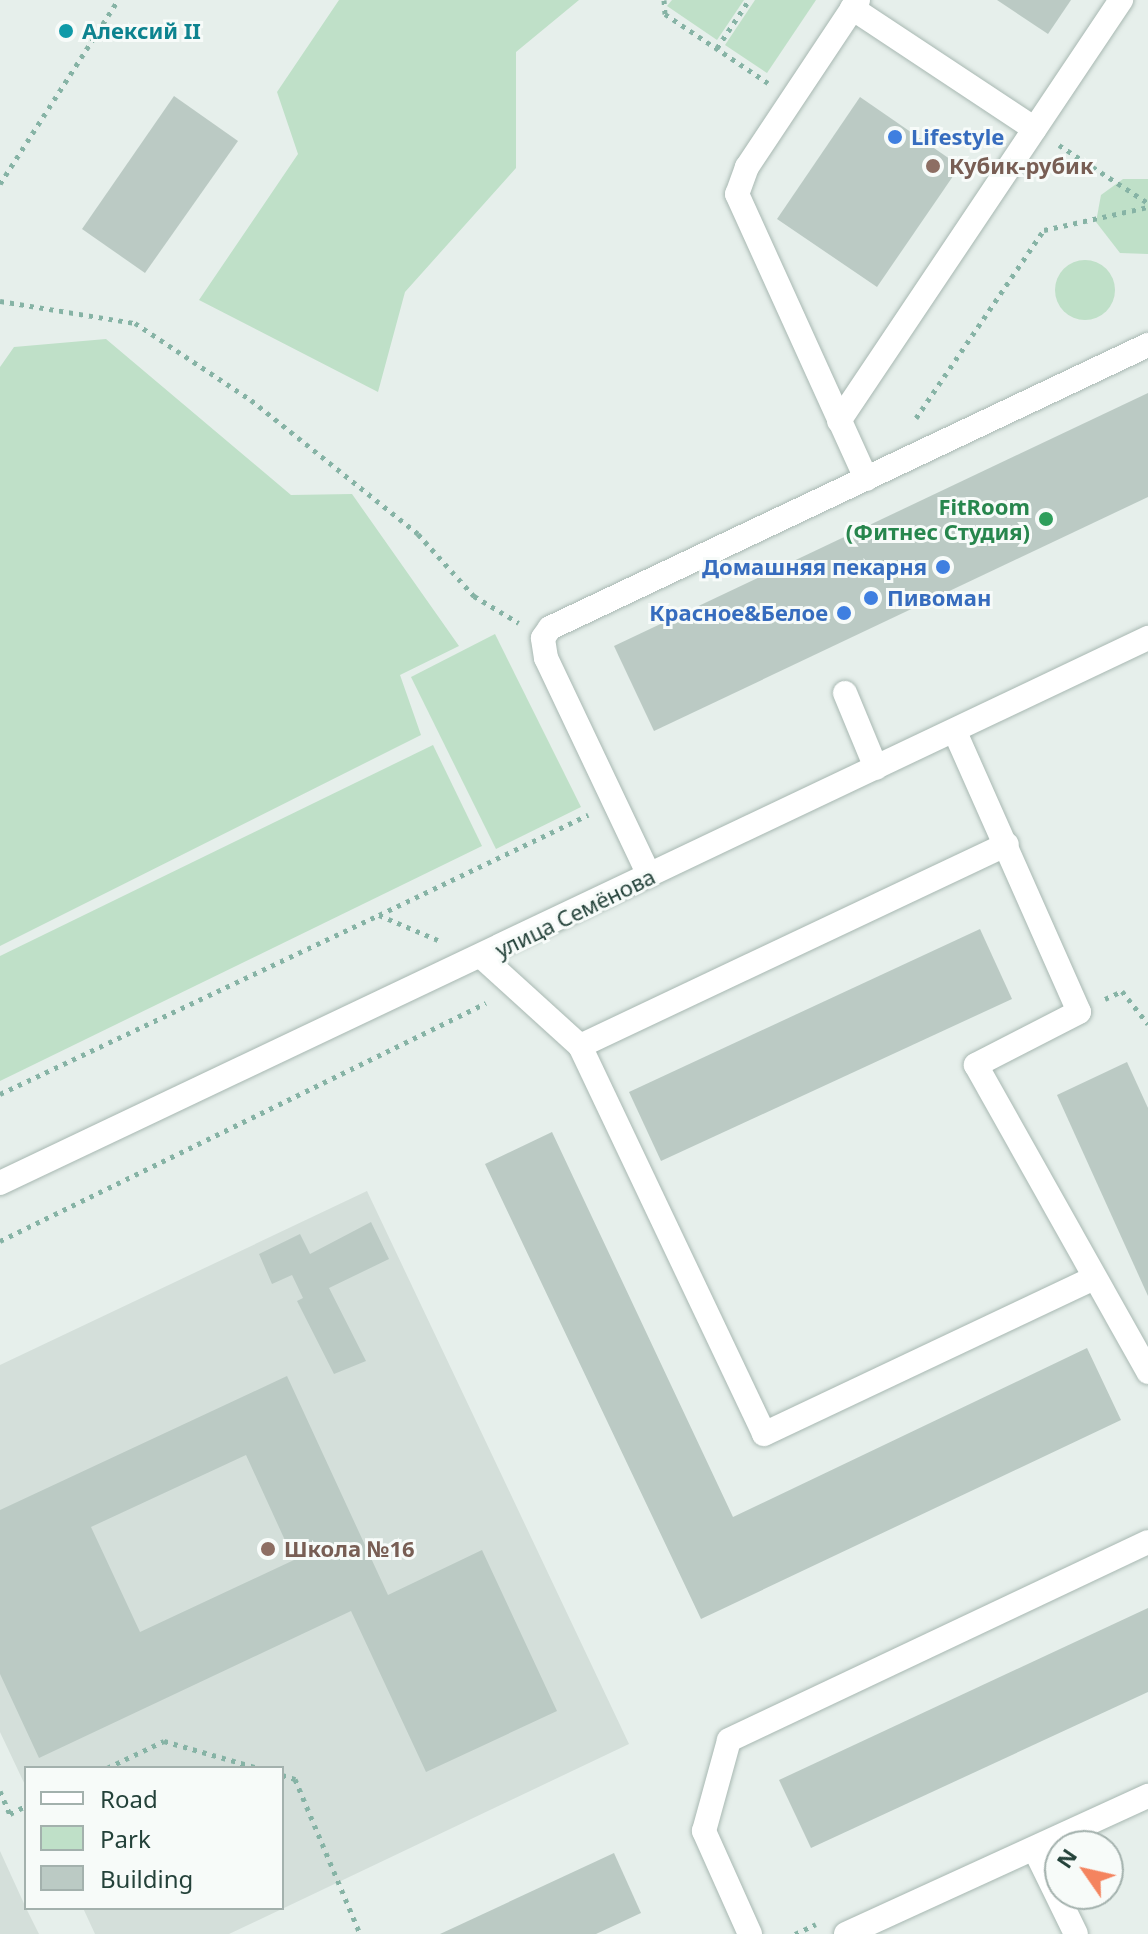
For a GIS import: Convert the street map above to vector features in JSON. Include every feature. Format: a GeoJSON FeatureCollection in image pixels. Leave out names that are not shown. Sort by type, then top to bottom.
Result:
{"type":"FeatureCollection","features":[{"type":"Feature","properties":{"kind":"street"},"geometry":{"type":"LineString","coordinates":[[839,421],[1121,0]]}},
{"type":"Feature","properties":{"kind":"street"},"geometry":{"type":"LineString","coordinates":[[873,476],[839,421],[738,205],[739,181],[855,4],[1035,129]]}},
{"type":"Feature","properties":{"kind":"street"},"geometry":{"type":"LineString","coordinates":[[649,875],[546,658],[543,638],[550,628],[1148,345]]}},
{"type":"Feature","properties":{"kind":"street","name":"улица Семёнова"},"geometry":{"type":"LineString","coordinates":[[0,1183],[483,958],[649,875],[1148,638]]}},
{"type":"Feature","properties":{"kind":"street"},"geometry":{"type":"LineString","coordinates":[[845,693],[876,768]]}},
{"type":"Feature","properties":{"kind":"street"},"geometry":{"type":"LineString","coordinates":[[955,732],[1079,1012],[976,1065],[1148,1372]]}},
{"type":"Feature","properties":{"kind":"street"},"geometry":{"type":"LineString","coordinates":[[580,1046],[1007,844]]}},
{"type":"Feature","properties":{"kind":"street"},"geometry":{"type":"LineString","coordinates":[[483,958],[580,1046],[764,1434],[1094,1278]]}},
{"type":"Feature","properties":{"kind":"street"},"geometry":{"type":"LineString","coordinates":[[750,1934],[704,1831],[729,1740],[1148,1542]]}},
{"type":"Feature","properties":{"kind":"street"},"geometry":{"type":"LineString","coordinates":[[846,1934],[1148,1796]]}},
{"type":"Feature","properties":{"kind":"street"},"geometry":{"type":"LineString","coordinates":[[1035,1850],[1076,1934]]}},
{"type":"Feature","properties":{"kind":"path"},"geometry":{"type":"LineString","coordinates":[[0,184],[118,0]]}},
{"type":"Feature","properties":{"kind":"path"},"geometry":{"type":"LineString","coordinates":[[664,0],[665,14],[792,98]]}},
{"type":"Feature","properties":{"kind":"path"},"geometry":{"type":"LineString","coordinates":[[717,48],[749,0]]}},
{"type":"Feature","properties":{"kind":"path"},"geometry":{"type":"LineString","coordinates":[[1035,129],[1148,205]]}},
{"type":"Feature","properties":{"kind":"path"},"geometry":{"type":"LineString","coordinates":[[873,476],[1044,230],[1148,205]]}},
{"type":"Feature","properties":{"kind":"path"},"geometry":{"type":"LineString","coordinates":[[0,301],[135,323],[251,400],[418,534],[474,596],[543,638]]}},
{"type":"Feature","properties":{"kind":"path"},"geometry":{"type":"LineString","coordinates":[[0,1094],[614,802]]}},
{"type":"Feature","properties":{"kind":"path"},"geometry":{"type":"LineString","coordinates":[[379,915],[483,958]]}},
{"type":"Feature","properties":{"kind":"path"},"geometry":{"type":"LineString","coordinates":[[0,1241],[516,988]]}},
{"type":"Feature","properties":{"kind":"path"},"geometry":{"type":"LineString","coordinates":[[1079,1012],[1122,991],[1148,1024]]}},
{"type":"Feature","properties":{"kind":"path"},"geometry":{"type":"LineString","coordinates":[[111,1766],[164,1741],[251,1766]]}},
{"type":"Feature","properties":{"kind":"path"},"geometry":{"type":"LineString","coordinates":[[284,1776],[295,1779],[360,1934]]}},
{"type":"Feature","properties":{"kind":"path"},"geometry":{"type":"LineString","coordinates":[[0,1791],[10,1814],[24,1807]]}},
{"type":"Feature","properties":{"kind":"shaded area","name":"Школа №16"},"geometry":{"type":"Polygon","coordinates":[[[367,1191],[629,1744],[284,1908],[284,1766],[24,1766],[24,1783],[0,1732],[0,1365],[367,1191]]]}},
{"type":"Feature","properties":{"kind":"shaded area"},"geometry":{"type":"Polygon","coordinates":[[[0,1851],[24,1904],[24,1910],[27,1910],[39,1934],[0,1934],[0,1851]]]}},
{"type":"Feature","properties":{"kind":"shaded area","name":"Школа №16"},"geometry":{"type":"Polygon","coordinates":[[[84,1910],[280,1910],[229,1934],[95,1934],[84,1910]]]}},
{"type":"Feature","properties":{"kind":"green space"},"geometry":{"type":"Polygon","coordinates":[[[339,0],[579,0],[516,52],[516,168],[405,292],[378,392],[199,300],[298,154],[277,92],[339,0]]]}},
{"type":"Feature","properties":{"kind":"green space"},"geometry":{"type":"Polygon","coordinates":[[[672,0],[744,0],[717,40],[667,6],[672,0]]]}},
{"type":"Feature","properties":{"kind":"green space"},"geometry":{"type":"Polygon","coordinates":[[[755,0],[816,0],[767,73],[725,45],[755,0]]]}},
{"type":"Feature","properties":{"kind":"green space"},"geometry":{"type":"Polygon","coordinates":[[[1123,179],[1148,179],[1148,254],[1120,253],[1096,222],[1101,195],[1123,179]]]}},
{"type":"Feature","properties":{"kind":"green space"},"geometry":{"type":"Polygon","coordinates":[[[1085,260],[1107,268],[1115,290],[1107,312],[1085,320],[1063,312],[1055,290],[1063,268],[1085,260]]]}},
{"type":"Feature","properties":{"kind":"green space"},"geometry":{"type":"Polygon","coordinates":[[[106,339],[291,495],[352,494],[459,646],[400,675],[421,735],[0,946],[0,367],[14,347],[106,339]]]}},
{"type":"Feature","properties":{"kind":"green space"},"geometry":{"type":"Polygon","coordinates":[[[495,634],[581,807],[496,849],[411,677],[495,634]]]}},
{"type":"Feature","properties":{"kind":"green space"},"geometry":{"type":"Polygon","coordinates":[[[433,745],[482,846],[0,1081],[0,956],[433,745]]]}},
{"type":"Feature","properties":{"kind":"building"},"geometry":{"type":"Polygon","coordinates":[[[997,0],[1071,0],[1048,34],[997,0]]]}},
{"type":"Feature","properties":{"kind":"building"},"geometry":{"type":"Polygon","coordinates":[[[174,96],[238,141],[145,273],[82,229],[174,96]]]}},
{"type":"Feature","properties":{"kind":"building"},"geometry":{"type":"Polygon","coordinates":[[[860,97],[960,166],[877,287],[777,219],[860,97]]]}},
{"type":"Feature","properties":{"kind":"building"},"geometry":{"type":"Polygon","coordinates":[[[1148,393],[1148,497],[654,731],[614,646],[1148,393]]]}},
{"type":"Feature","properties":{"kind":"building"},"geometry":{"type":"Polygon","coordinates":[[[980,929],[1012,999],[661,1161],[629,1092],[980,929]]]}},
{"type":"Feature","properties":{"kind":"building"},"geometry":{"type":"Polygon","coordinates":[[[1127,1062],[1148,1108],[1148,1296],[1057,1095],[1127,1062]]]}},
{"type":"Feature","properties":{"kind":"building"},"geometry":{"type":"Polygon","coordinates":[[[552,1132],[733,1517],[1087,1348],[1121,1420],[701,1619],[485,1164],[552,1132]]]}},
{"type":"Feature","properties":{"kind":"building"},"geometry":{"type":"Polygon","coordinates":[[[371,1222],[389,1259],[329,1288],[366,1361],[334,1374],[297,1301],[303,1298],[292,1275],[272,1284],[259,1254],[300,1234],[310,1254],[371,1222]]]}},
{"type":"Feature","properties":{"kind":"building"},"geometry":{"type":"Polygon","coordinates":[[[287,1376],[388,1595],[482,1550],[557,1711],[426,1772],[351,1611],[39,1758],[0,1674],[0,1510],[287,1376]],[[246,1455],[91,1527],[140,1632],[294,1560],[246,1455]]]}},
{"type":"Feature","properties":{"kind":"building"},"geometry":{"type":"Polygon","coordinates":[[[1148,1608],[1148,1692],[811,1848],[779,1780],[1148,1608]]]}},
{"type":"Feature","properties":{"kind":"building"},"geometry":{"type":"Polygon","coordinates":[[[614,1853],[641,1913],[596,1934],[440,1934],[614,1853]]]}},
{"type":"Feature","properties":{"kind":"place","name":"Алексий II"},"geometry":{"type":"Point","coordinates":[66,31]}},
{"type":"Feature","properties":{"kind":"place","name":"Lifestyle"},"geometry":{"type":"Point","coordinates":[895,137]}},
{"type":"Feature","properties":{"kind":"place","name":"Кубик-рубик"},"geometry":{"type":"Point","coordinates":[933,166]}},
{"type":"Feature","properties":{"kind":"place","name":"FitRoom (Фитнес Студия)"},"geometry":{"type":"Point","coordinates":[1046,519]}},
{"type":"Feature","properties":{"kind":"place","name":"Домашняя пекарня"},"geometry":{"type":"Point","coordinates":[943,567]}},
{"type":"Feature","properties":{"kind":"place","name":"Пивоман"},"geometry":{"type":"Point","coordinates":[871,598]}},
{"type":"Feature","properties":{"kind":"place","name":"Красное&Белое"},"geometry":{"type":"Point","coordinates":[844,613]}},
{"type":"Feature","properties":{"kind":"place","name":"Школа №16"},"geometry":{"type":"Point","coordinates":[268,1549]}}]}
